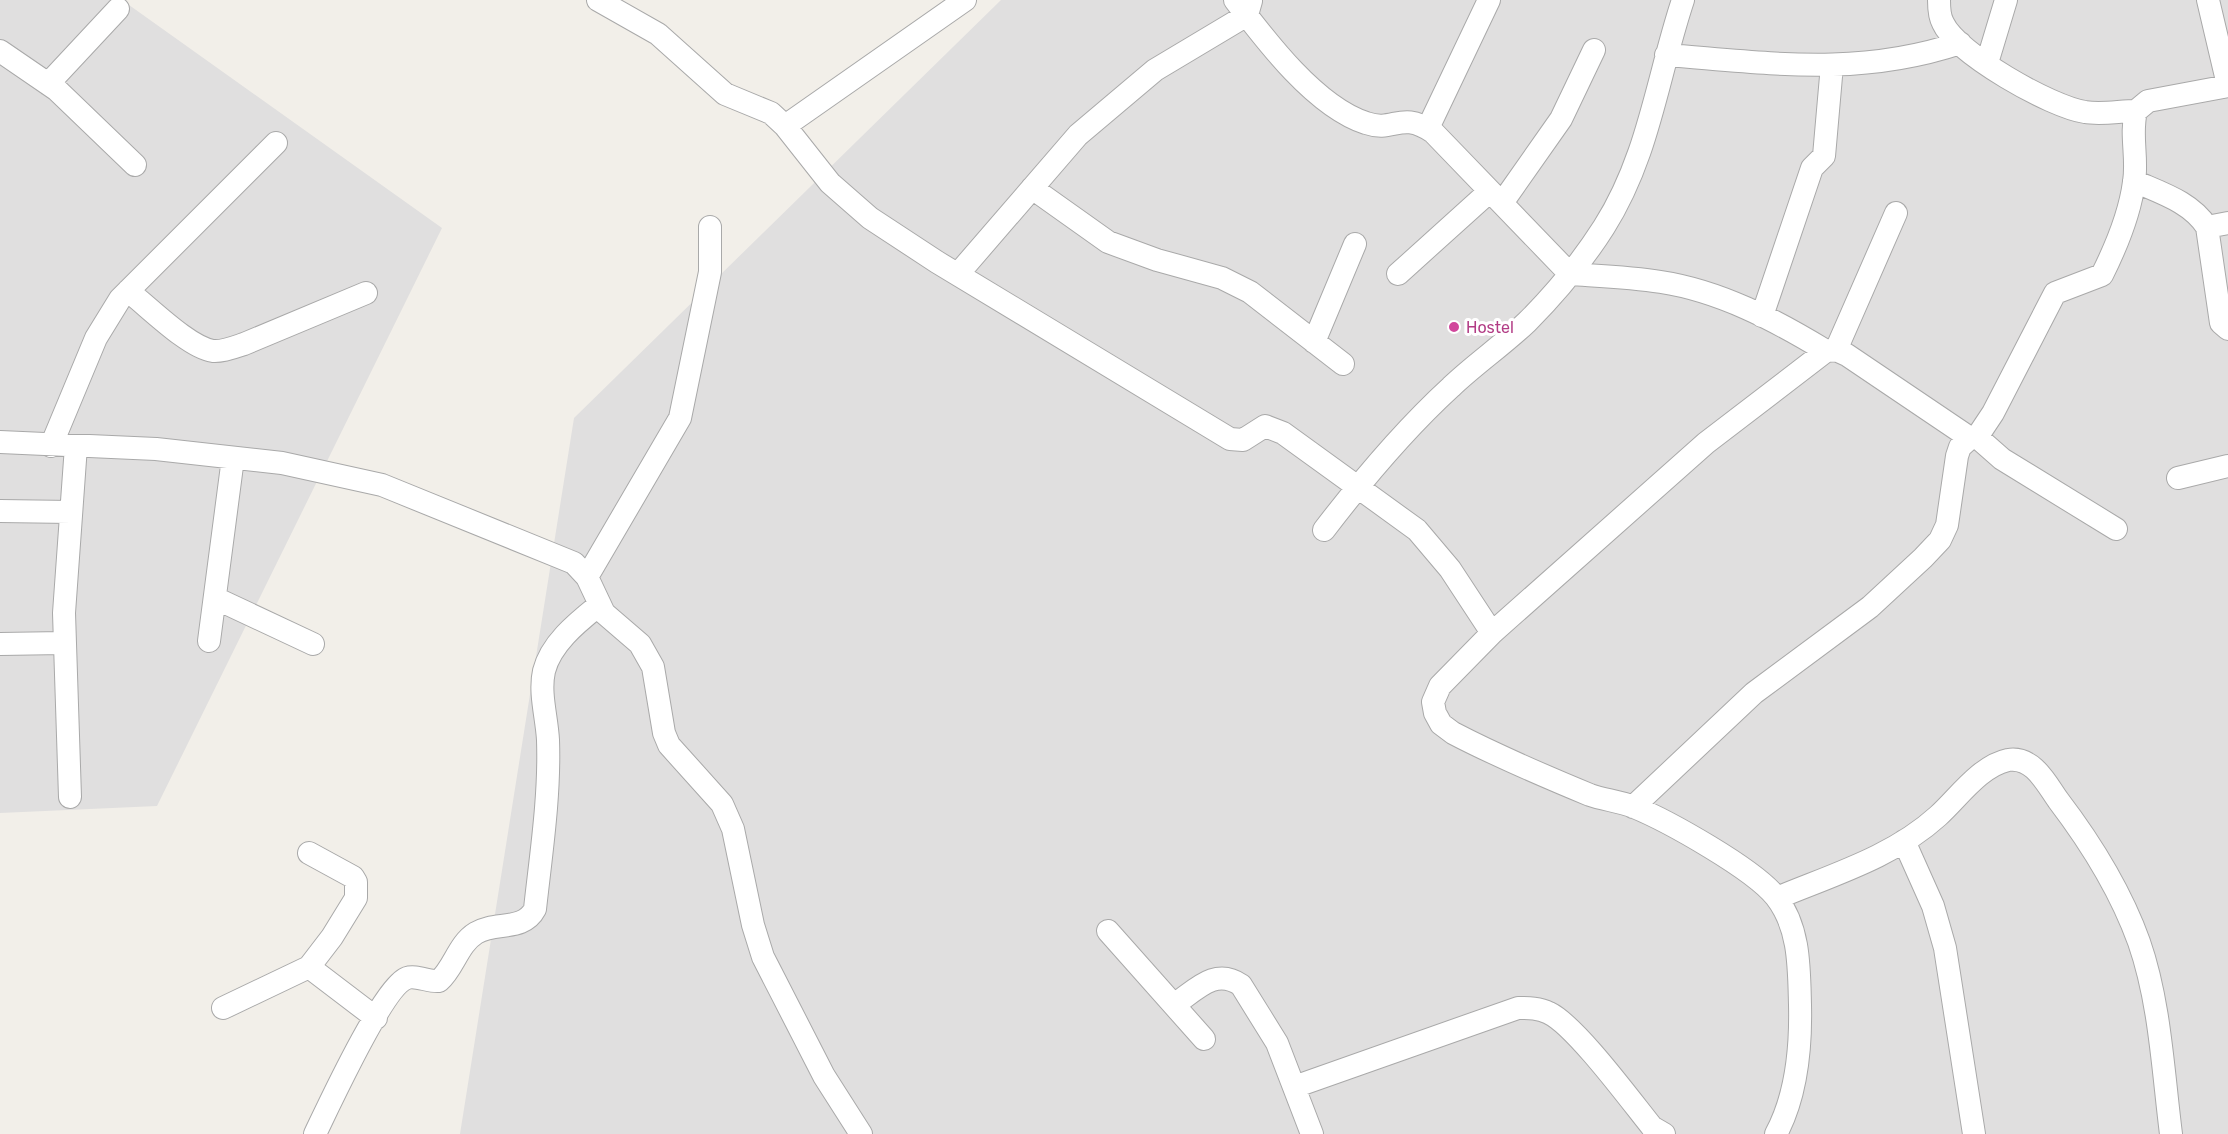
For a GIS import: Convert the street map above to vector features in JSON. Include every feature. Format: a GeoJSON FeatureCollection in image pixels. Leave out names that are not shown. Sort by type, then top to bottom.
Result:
{"type":"FeatureCollection","features":[{"type":"Feature","properties":{"kind":"street"},"geometry":{"type":"LineString","coordinates":[[598,0],[658,34],[725,94],[771,114],[784,126],[830,183],[870,218],[1230,439],[1243,441],[1260,429],[1269,426],[1283,433],[1391,509],[1435,550],[1492,633]]}},
{"type":"Feature","properties":{"kind":"street"},"geometry":{"type":"LineString","coordinates":[[784,126],[965,0]]}},
{"type":"Feature","properties":{"kind":"street"},"geometry":{"type":"LineString","coordinates":[[1324,530],[1357,486],[1423,414],[1452,385],[1527,322],[1570,274],[1605,226],[1629,179],[1647,136],[1666,55],[1683,0]]}},
{"type":"Feature","properties":{"kind":"street"},"geometry":{"type":"LineString","coordinates":[[1939,0],[1942,22],[1960,43],[2036,94],[2070,109],[2088,113],[2136,111],[2148,101],[2228,85],[2208,0]]}},
{"type":"Feature","properties":{"kind":"street"},"geometry":{"type":"LineString","coordinates":[[1987,63],[2006,0]]}},
{"type":"Feature","properties":{"kind":"street"},"geometry":{"type":"LineString","coordinates":[[1428,128],[1484,1]]}},
{"type":"Feature","properties":{"kind":"street"},"geometry":{"type":"LineString","coordinates":[[958,274],[1078,135],[1155,70],[1245,5],[1322,98],[1350,116],[1368,124],[1385,126],[1403,121],[1416,122],[1428,128],[1570,274],[1662,282],[1740,305],[1831,350],[1974,437],[2002,459],[2116,529]]}},
{"type":"Feature","properties":{"kind":"street"},"geometry":{"type":"LineString","coordinates":[[48,84],[118,9]]}},
{"type":"Feature","properties":{"kind":"street"},"geometry":{"type":"LineString","coordinates":[[1666,55],[1832,65],[1899,60],[1960,43]]}},
{"type":"Feature","properties":{"kind":"street"},"geometry":{"type":"LineString","coordinates":[[1398,274],[1496,197],[1561,119],[1594,50]]}},
{"type":"Feature","properties":{"kind":"street"},"geometry":{"type":"LineString","coordinates":[[0,51],[48,84],[135,165]]}},
{"type":"Feature","properties":{"kind":"street"},"geometry":{"type":"LineString","coordinates":[[1762,316],[1812,168],[1824,156],[1832,65]]}},
{"type":"Feature","properties":{"kind":"street"},"geometry":{"type":"LineString","coordinates":[[1633,807],[1754,693],[1870,607],[1940,540],[1947,525],[1960,447],[1974,437],[1993,414],[2055,293],[2102,276],[2129,204],[2134,181],[2133,130],[2136,111]]}},
{"type":"Feature","properties":{"kind":"street"},"geometry":{"type":"LineString","coordinates":[[51,446],[107,317],[128,291],[276,143]]}},
{"type":"Feature","properties":{"kind":"street"},"geometry":{"type":"LineString","coordinates":[[2134,181],[2188,206],[2218,225],[2221,323],[2228,329]]}},
{"type":"Feature","properties":{"kind":"street"},"geometry":{"type":"LineString","coordinates":[[1032,189],[1108,242],[1157,260],[1236,284],[1343,364]]}},
{"type":"Feature","properties":{"kind":"street"},"geometry":{"type":"LineString","coordinates":[[1776,1134],[1791,1090],[1801,1038],[1799,954],[1788,919],[1777,898],[1762,881],[1694,839],[1633,807],[1593,796],[1484,749],[1441,724],[1435,713],[1433,702],[1440,686],[1492,633],[1706,443],[1831,350],[1896,213]]}},
{"type":"Feature","properties":{"kind":"street"},"geometry":{"type":"LineString","coordinates":[[588,577],[680,418],[710,272],[710,227]]}},
{"type":"Feature","properties":{"kind":"street"},"geometry":{"type":"LineString","coordinates":[[1314,342],[1355,244]]}},
{"type":"Feature","properties":{"kind":"street"},"geometry":{"type":"LineString","coordinates":[[128,291],[197,345],[213,351],[228,350],[366,293]]}},
{"type":"Feature","properties":{"kind":"street"},"geometry":{"type":"LineString","coordinates":[[0,442],[156,449],[282,463],[382,485],[563,557],[588,577],[604,614],[645,651],[653,667],[664,733],[669,745],[722,804],[733,829],[753,925],[763,957],[824,1076],[861,1134]]}},
{"type":"Feature","properties":{"kind":"street"},"geometry":{"type":"LineString","coordinates":[[70,797],[63,643],[76,446]]}},
{"type":"Feature","properties":{"kind":"street"},"geometry":{"type":"LineString","coordinates":[[209,641],[233,458]]}},
{"type":"Feature","properties":{"kind":"street"},"geometry":{"type":"LineString","coordinates":[[2178,478],[2228,466]]}},
{"type":"Feature","properties":{"kind":"street"},"geometry":{"type":"LineString","coordinates":[[0,511],[71,512]]}},
{"type":"Feature","properties":{"kind":"street"},"geometry":{"type":"LineString","coordinates":[[215,598],[313,644]]}},
{"type":"Feature","properties":{"kind":"street"},"geometry":{"type":"LineString","coordinates":[[315,1134],[357,1048],[398,984],[405,978],[439,981],[464,944],[475,933],[520,923],[531,918],[535,909],[548,741],[543,685],[544,670],[568,632],[599,605]]}},
{"type":"Feature","properties":{"kind":"street"},"geometry":{"type":"LineString","coordinates":[[0,644],[63,643]]}},
{"type":"Feature","properties":{"kind":"street"},"geometry":{"type":"LineString","coordinates":[[1777,898],[1889,851],[1936,818],[1986,770],[2008,760],[2026,762],[2037,771],[2066,810],[2126,910],[2139,944],[2155,1013],[2171,1134]]}},
{"type":"Feature","properties":{"kind":"street"},"geometry":{"type":"LineString","coordinates":[[1904,841],[1933,906],[1945,948],[1974,1134]]}},
{"type":"Feature","properties":{"kind":"street"},"geometry":{"type":"LineString","coordinates":[[223,1008],[309,967],[332,938],[356,898],[357,891],[353,877],[309,853]]}},
{"type":"Feature","properties":{"kind":"street"},"geometry":{"type":"LineString","coordinates":[[1108,931],[1204,1039]]}},
{"type":"Feature","properties":{"kind":"street"},"geometry":{"type":"LineString","coordinates":[[309,967],[376,1018]]}},
{"type":"Feature","properties":{"kind":"street"},"geometry":{"type":"LineString","coordinates":[[1174,1005],[1215,978],[1232,978],[1241,985],[1277,1043],[1312,1134]]}},
{"type":"Feature","properties":{"kind":"street"},"geometry":{"type":"LineString","coordinates":[[1294,1087],[1518,1008],[1533,1008],[1551,1013],[1572,1031],[1652,1127],[1661,1134]]}},
{"type":"Feature","properties":{"kind":"shaded area"},"geometry":{"type":"Polygon","coordinates":[[[0,0],[122,0],[442,228],[157,806],[0,813],[0,0]]]}},
{"type":"Feature","properties":{"kind":"shaded area"},"geometry":{"type":"Polygon","coordinates":[[[1001,0],[2228,0],[2228,1134],[460,1134],[574,418],[1001,0]]]}},
{"type":"Feature","properties":{"kind":"place","name":"Hostel"},"geometry":{"type":"Point","coordinates":[1454,327]}}]}
